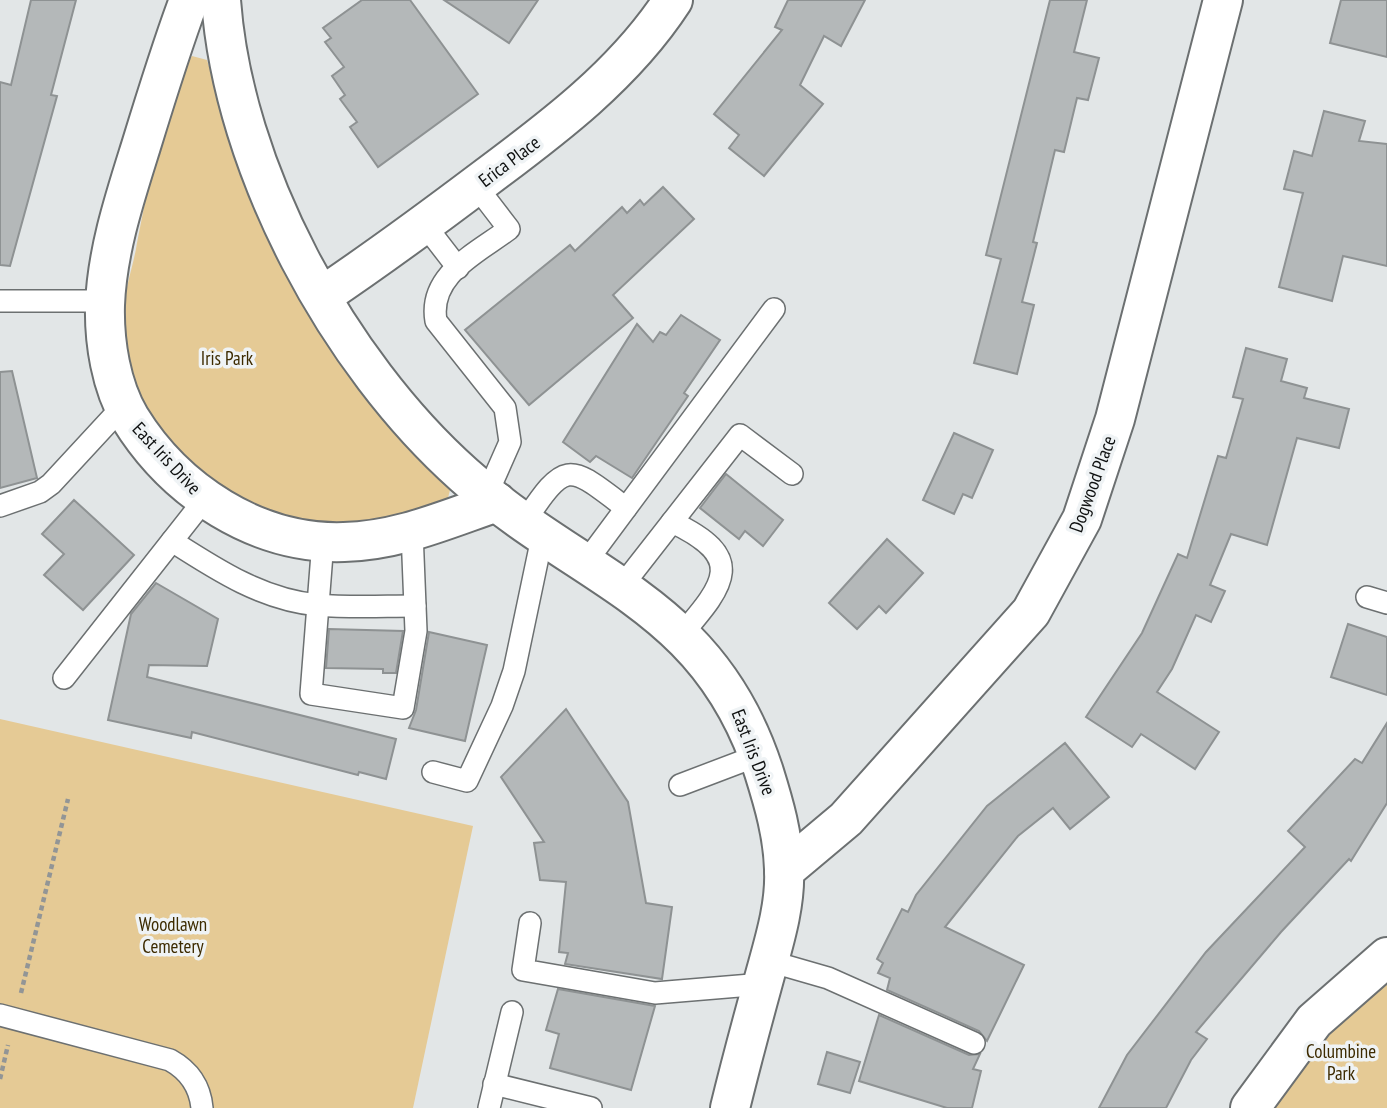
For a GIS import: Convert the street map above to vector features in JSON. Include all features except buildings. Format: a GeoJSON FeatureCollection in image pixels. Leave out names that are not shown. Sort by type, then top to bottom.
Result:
{"type":"FeatureCollection","features":[{"type":"Feature","properties":{"kind":"street","name":"East Iris Drive"},"geometry":{"type":"LineString","coordinates":[[188,0],[124,203],[114,244],[106,301],[109,359],[129,416],[145,438],[205,499],[254,527],[285,536],[323,541],[363,541],[513,513]]}},
{"type":"Feature","properties":{"kind":"street","name":"East Iris Drive"},"geometry":{"type":"LineString","coordinates":[[221,0],[224,36],[251,144],[269,195],[322,296],[353,347],[407,420],[513,513],[622,586],[682,634],[721,681],[737,707],[759,755],[777,813],[784,871],[781,908],[730,1108]]}},
{"type":"Feature","properties":{"kind":"street","name":"Erica Place"},"geometry":{"type":"LineString","coordinates":[[322,296],[548,131],[605,82],[673,0]]}},
{"type":"Feature","properties":{"kind":"street","name":"Dogwood Place"},"geometry":{"type":"LineString","coordinates":[[784,871],[846,819],[1005,644],[1031,612],[1067,551],[1096,482],[1115,419],[1223,0]]}},
{"type":"Feature","properties":{"kind":"street"},"geometry":{"type":"LineString","coordinates":[[1250,1108],[1314,1021],[1387,957]]}},
{"type":"Feature","properties":{"kind":"lane"},"geometry":{"type":"LineString","coordinates":[[433,772],[467,781],[502,706],[514,671],[513,513],[508,452],[510,431],[505,408],[436,321],[434,302],[440,285],[509,229],[476,186]]}},
{"type":"Feature","properties":{"kind":"lane"},"geometry":{"type":"LineString","coordinates":[[424,224],[458,268]]}},
{"type":"Feature","properties":{"kind":"lane"},"geometry":{"type":"LineString","coordinates":[[0,301],[106,301]]}},
{"type":"Feature","properties":{"kind":"lane"},"geometry":{"type":"LineString","coordinates":[[586,562],[774,309]]}},
{"type":"Feature","properties":{"kind":"lane"},"geometry":{"type":"LineString","coordinates":[[0,506],[40,492],[51,484],[125,404]]}},
{"type":"Feature","properties":{"kind":"lane"},"geometry":{"type":"LineString","coordinates":[[622,586],[740,435],[792,474]]}},
{"type":"Feature","properties":{"kind":"lane"},"geometry":{"type":"LineString","coordinates":[[513,513],[561,475],[573,472],[584,476],[626,508]]}},
{"type":"Feature","properties":{"kind":"lane"},"geometry":{"type":"LineString","coordinates":[[64,678],[205,499]]}},
{"type":"Feature","properties":{"kind":"lane"},"geometry":{"type":"LineString","coordinates":[[672,522],[699,535],[709,544],[717,557],[720,570],[721,583],[714,597],[682,634]]}},
{"type":"Feature","properties":{"kind":"lane"},"geometry":{"type":"LineString","coordinates":[[323,541],[311,694],[404,708],[416,631],[412,532]]}},
{"type":"Feature","properties":{"kind":"lane"},"geometry":{"type":"LineString","coordinates":[[172,541],[244,584],[288,600],[318,605],[415,606]]}},
{"type":"Feature","properties":{"kind":"lane"},"geometry":{"type":"LineString","coordinates":[[680,785],[759,755]]}},
{"type":"Feature","properties":{"kind":"lane"},"geometry":{"type":"LineString","coordinates":[[530,922],[523,970],[655,993],[766,972],[828,978],[974,1043]]}},
{"type":"Feature","properties":{"kind":"lane"},"geometry":{"type":"LineString","coordinates":[[489,1108],[512,1012]]}},
{"type":"Feature","properties":{"kind":"lane"},"geometry":{"type":"LineString","coordinates":[[7,1017],[170,1060],[196,1084],[202,1108]]}},
{"type":"Feature","properties":{"kind":"lane"},"geometry":{"type":"LineString","coordinates":[[495,1084],[590,1108]]}},
{"type":"Feature","properties":{"kind":"path"},"geometry":{"type":"LineString","coordinates":[[0,1079],[7,1017],[68,799]]}},
{"type":"Feature","properties":{"kind":"green space","name":"Iris Park"},"geometry":{"type":"Polygon","coordinates":[[[192,56],[207,60],[247,192],[286,274],[329,346],[365,395],[446,481],[450,490],[448,498],[439,504],[420,512],[379,520],[308,523],[284,519],[247,504],[200,472],[160,430],[145,406],[126,353],[124,303],[165,121],[182,73],[192,56]]]}},
{"type":"Feature","properties":{"kind":"green space","name":"Woodlawn Cemetery"},"geometry":{"type":"Polygon","coordinates":[[[0,719],[473,826],[413,1108],[0,1108],[0,719]]]}},
{"type":"Feature","properties":{"kind":"green space","name":"Columbine Park"},"geometry":{"type":"Polygon","coordinates":[[[1387,957],[1387,1108],[1250,1108],[1387,957]]]}}]}
